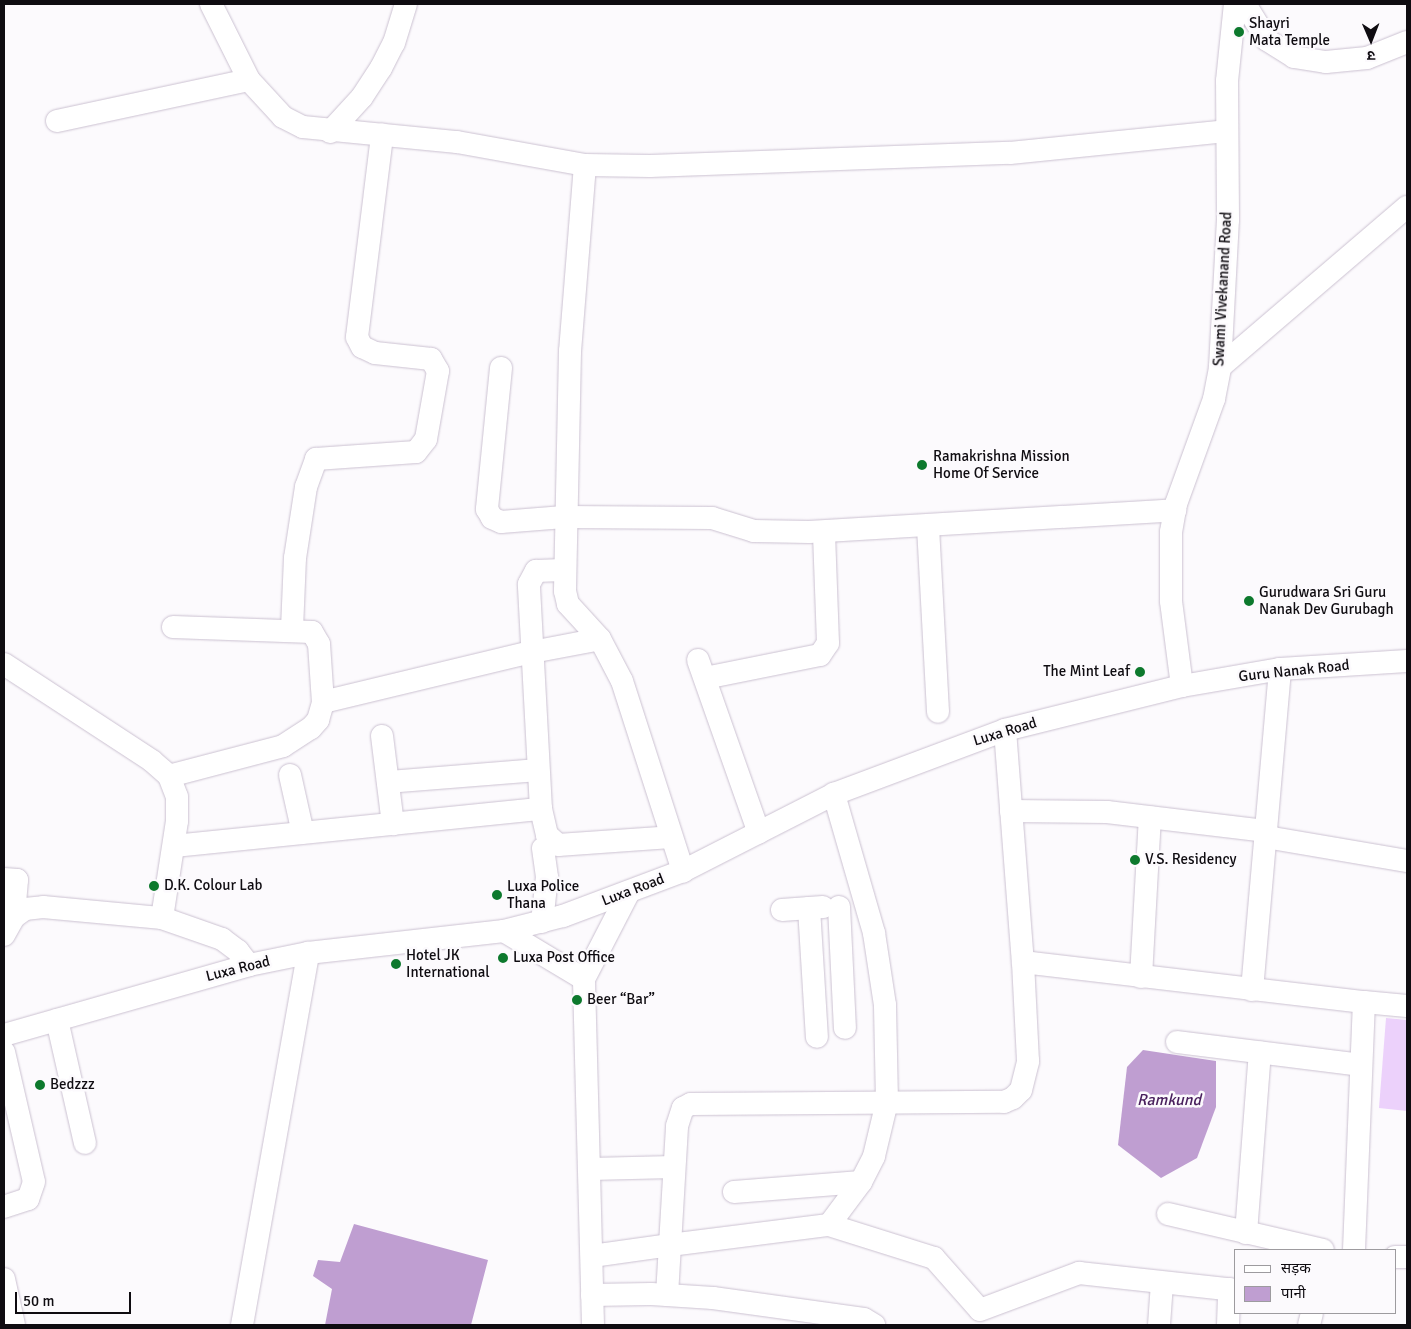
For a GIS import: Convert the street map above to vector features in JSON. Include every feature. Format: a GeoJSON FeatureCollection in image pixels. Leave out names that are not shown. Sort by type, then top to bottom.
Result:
{"type":"FeatureCollection","features":[{"type":"Feature","properties":{"kind":"street"},"geometry":{"type":"LineString","coordinates":[[211,4],[248,80],[283,117],[303,127],[330,132],[457,142],[585,165],[669,166],[1010,153],[1226,131]]}},
{"type":"Feature","properties":{"kind":"street"},"geometry":{"type":"LineString","coordinates":[[330,132],[362,98],[381,68],[394,43],[406,4]]}},
{"type":"Feature","properties":{"kind":"street","name":"Swami Vivekanand Road"},"geometry":{"type":"LineString","coordinates":[[1182,686],[1169,565],[1175,510],[1212,407],[1220,367],[1228,220],[1227,80],[1235,4]]}},
{"type":"Feature","properties":{"kind":"street"},"geometry":{"type":"LineString","coordinates":[[1245,4],[1267,40],[1294,57],[1326,62],[1367,58],[1407,42]]}},
{"type":"Feature","properties":{"kind":"street"},"geometry":{"type":"LineString","coordinates":[[57,121],[248,80]]}},
{"type":"Feature","properties":{"kind":"street"},"geometry":{"type":"LineString","coordinates":[[292,630],[295,558],[306,487],[316,459],[416,452],[426,439],[438,371],[431,358],[375,353],[362,347],[357,336],[382,135]]}},
{"type":"Feature","properties":{"kind":"street"},"geometry":{"type":"LineString","coordinates":[[585,165],[570,352],[564,517],[564,570],[568,604],[600,639],[622,681],[683,871]]}},
{"type":"Feature","properties":{"kind":"street"},"geometry":{"type":"LineString","coordinates":[[1220,367],[1407,208]]}},
{"type":"Feature","properties":{"kind":"street"},"geometry":{"type":"LineString","coordinates":[[501,368],[487,509],[492,518],[501,522],[564,517],[712,518],[754,531],[824,532],[928,527],[1175,510]]}},
{"type":"Feature","properties":{"kind":"street"},"geometry":{"type":"LineString","coordinates":[[928,527],[938,712]]}},
{"type":"Feature","properties":{"kind":"street"},"geometry":{"type":"LineString","coordinates":[[760,833],[701,669],[820,656],[828,643],[824,532]]}},
{"type":"Feature","properties":{"kind":"street"},"geometry":{"type":"LineString","coordinates":[[564,570],[543,569],[536,571],[531,578],[528,594],[537,770],[541,808],[547,834],[558,845],[671,836]]}},
{"type":"Feature","properties":{"kind":"street"},"geometry":{"type":"LineString","coordinates":[[169,776],[283,746],[311,728],[318,720],[323,702],[317,636],[312,632],[173,627]]}},
{"type":"Feature","properties":{"kind":"street"},"geometry":{"type":"LineString","coordinates":[[323,702],[532,652],[600,639]]}},
{"type":"Feature","properties":{"kind":"street","name":"Guru Nanak Road"},"geometry":{"type":"LineString","coordinates":[[1182,686],[1280,669],[1407,661]]}},
{"type":"Feature","properties":{"kind":"street"},"geometry":{"type":"LineString","coordinates":[[4,664],[152,761],[169,776],[177,796],[174,846],[162,918]]}},
{"type":"Feature","properties":{"kind":"street"},"geometry":{"type":"LineString","coordinates":[[1252,990],[1280,669]]}},
{"type":"Feature","properties":{"kind":"street","name":"Luxa Road"},"geometry":{"type":"LineString","coordinates":[[4,1035],[58,1024],[249,965],[504,931],[542,922],[683,871],[834,794],[1005,730],[1182,686]]}},
{"type":"Feature","properties":{"kind":"street"},"geometry":{"type":"LineString","coordinates":[[667,1295],[678,1116],[691,1104],[1004,1102],[1021,1090],[1028,1061],[1023,962],[1005,730]]}},
{"type":"Feature","properties":{"kind":"street"},"geometry":{"type":"LineString","coordinates":[[382,736],[393,824]]}},
{"type":"Feature","properties":{"kind":"street"},"geometry":{"type":"LineString","coordinates":[[388,782],[537,770]]}},
{"type":"Feature","properties":{"kind":"street"},"geometry":{"type":"LineString","coordinates":[[290,775],[303,833]]}},
{"type":"Feature","properties":{"kind":"street"},"geometry":{"type":"LineString","coordinates":[[829,1225],[861,1182],[874,1156],[887,1102],[884,1004],[874,933],[834,794]]}},
{"type":"Feature","properties":{"kind":"street"},"geometry":{"type":"LineString","coordinates":[[174,846],[541,808]]}},
{"type":"Feature","properties":{"kind":"street"},"geometry":{"type":"LineString","coordinates":[[1011,811],[1080,810],[1150,817],[1267,834],[1407,861]]}},
{"type":"Feature","properties":{"kind":"street"},"geometry":{"type":"LineString","coordinates":[[1142,976],[1150,817]]}},
{"type":"Feature","properties":{"kind":"street"},"geometry":{"type":"LineString","coordinates":[[542,922],[547,877],[543,848]]}},
{"type":"Feature","properties":{"kind":"street"},"geometry":{"type":"LineString","coordinates":[[4,879],[17,880],[9,926]]}},
{"type":"Feature","properties":{"kind":"street"},"geometry":{"type":"LineString","coordinates":[[593,1325],[584,979],[629,892]]}},
{"type":"Feature","properties":{"kind":"street"},"geometry":{"type":"LineString","coordinates":[[782,910],[867,905]]}},
{"type":"Feature","properties":{"kind":"street"},"geometry":{"type":"LineString","coordinates":[[839,906],[845,1028]]}},
{"type":"Feature","properties":{"kind":"street"},"geometry":{"type":"LineString","coordinates":[[9,926],[25,909],[43,907],[162,918],[222,938],[238,951],[249,965]]}},
{"type":"Feature","properties":{"kind":"street"},"geometry":{"type":"LineString","coordinates":[[810,908],[817,1037]]}},
{"type":"Feature","properties":{"kind":"street"},"geometry":{"type":"LineString","coordinates":[[504,931],[584,979]]}},
{"type":"Feature","properties":{"kind":"street"},"geometry":{"type":"LineString","coordinates":[[4,1045],[58,1024],[307,958],[242,1325]]}},
{"type":"Feature","properties":{"kind":"street"},"geometry":{"type":"LineString","coordinates":[[1023,962],[1252,990],[1407,1006]]}},
{"type":"Feature","properties":{"kind":"street"},"geometry":{"type":"LineString","coordinates":[[1354,1249],[1364,1002]]}},
{"type":"Feature","properties":{"kind":"street"},"geometry":{"type":"LineString","coordinates":[[58,1024],[85,1143]]}},
{"type":"Feature","properties":{"kind":"street"},"geometry":{"type":"LineString","coordinates":[[1177,1042],[1362,1065]]}},
{"type":"Feature","properties":{"kind":"street"},"geometry":{"type":"LineString","coordinates":[[4,1052],[34,1182],[28,1199],[4,1207]]}},
{"type":"Feature","properties":{"kind":"street"},"geometry":{"type":"LineString","coordinates":[[1246,1233],[1260,1053]]}},
{"type":"Feature","properties":{"kind":"street"},"geometry":{"type":"LineString","coordinates":[[590,1169],[674,1167]]}},
{"type":"Feature","properties":{"kind":"street"},"geometry":{"type":"LineString","coordinates":[[734,1192],[861,1182]]}},
{"type":"Feature","properties":{"kind":"street"},"geometry":{"type":"LineString","coordinates":[[1168,1214],[1318,1249]]}},
{"type":"Feature","properties":{"kind":"street"},"geometry":{"type":"LineString","coordinates":[[592,1256],[829,1225],[934,1258],[979,1318],[1079,1273],[1232,1290],[1228,1325]]}},
{"type":"Feature","properties":{"kind":"street"},"geometry":{"type":"LineString","coordinates":[[4,1279],[14,1325]]}},
{"type":"Feature","properties":{"kind":"street"},"geometry":{"type":"LineString","coordinates":[[1159,1325],[1162,1283]]}},
{"type":"Feature","properties":{"kind":"street"},"geometry":{"type":"LineString","coordinates":[[592,1295],[667,1295],[762,1315],[864,1319],[874,1325]]}},
{"type":"Feature","properties":{"kind":"shaded area"},"geometry":{"type":"Polygon","coordinates":[[[1386,1018],[1407,1020],[1407,1111],[1379,1108],[1386,1018]]]}},
{"type":"Feature","properties":{"kind":"water","name":"Ramkund"},"geometry":{"type":"Polygon","coordinates":[[[1143,1050],[1216,1061],[1216,1107],[1197,1158],[1161,1178],[1118,1145],[1127,1067],[1143,1050]]]}},
{"type":"Feature","properties":{"kind":"water"},"geometry":{"type":"Polygon","coordinates":[[[354,1224],[488,1260],[471,1325],[325,1325],[332,1289],[313,1276],[318,1260],[340,1262],[354,1224]]]}},
{"type":"Feature","properties":{"kind":"place","name":"Shayri Mata Temple"},"geometry":{"type":"Point","coordinates":[1239,32]}},
{"type":"Feature","properties":{"kind":"place","name":"Ramakrishna Mission Home Of Service"},"geometry":{"type":"Point","coordinates":[922,465]}},
{"type":"Feature","properties":{"kind":"place","name":"Gurudwara Sri Guru Nanak Dev Gurubagh"},"geometry":{"type":"Point","coordinates":[1249,601]}},
{"type":"Feature","properties":{"kind":"place","name":"The Mint Leaf"},"geometry":{"type":"Point","coordinates":[1140,672]}},
{"type":"Feature","properties":{"kind":"place","name":"V.S. Residency"},"geometry":{"type":"Point","coordinates":[1135,860]}},
{"type":"Feature","properties":{"kind":"place","name":"D.K. Colour Lab"},"geometry":{"type":"Point","coordinates":[154,886]}},
{"type":"Feature","properties":{"kind":"place","name":"Luxa Police Thana"},"geometry":{"type":"Point","coordinates":[497,895]}},
{"type":"Feature","properties":{"kind":"place","name":"Luxa Post Office"},"geometry":{"type":"Point","coordinates":[503,958]}},
{"type":"Feature","properties":{"kind":"place","name":"Hotel JK International"},"geometry":{"type":"Point","coordinates":[396,964]}},
{"type":"Feature","properties":{"kind":"place","name":"Beer “Bar”"},"geometry":{"type":"Point","coordinates":[577,1000]}},
{"type":"Feature","properties":{"kind":"place","name":"Bedzzz"},"geometry":{"type":"Point","coordinates":[40,1085]}}]}
